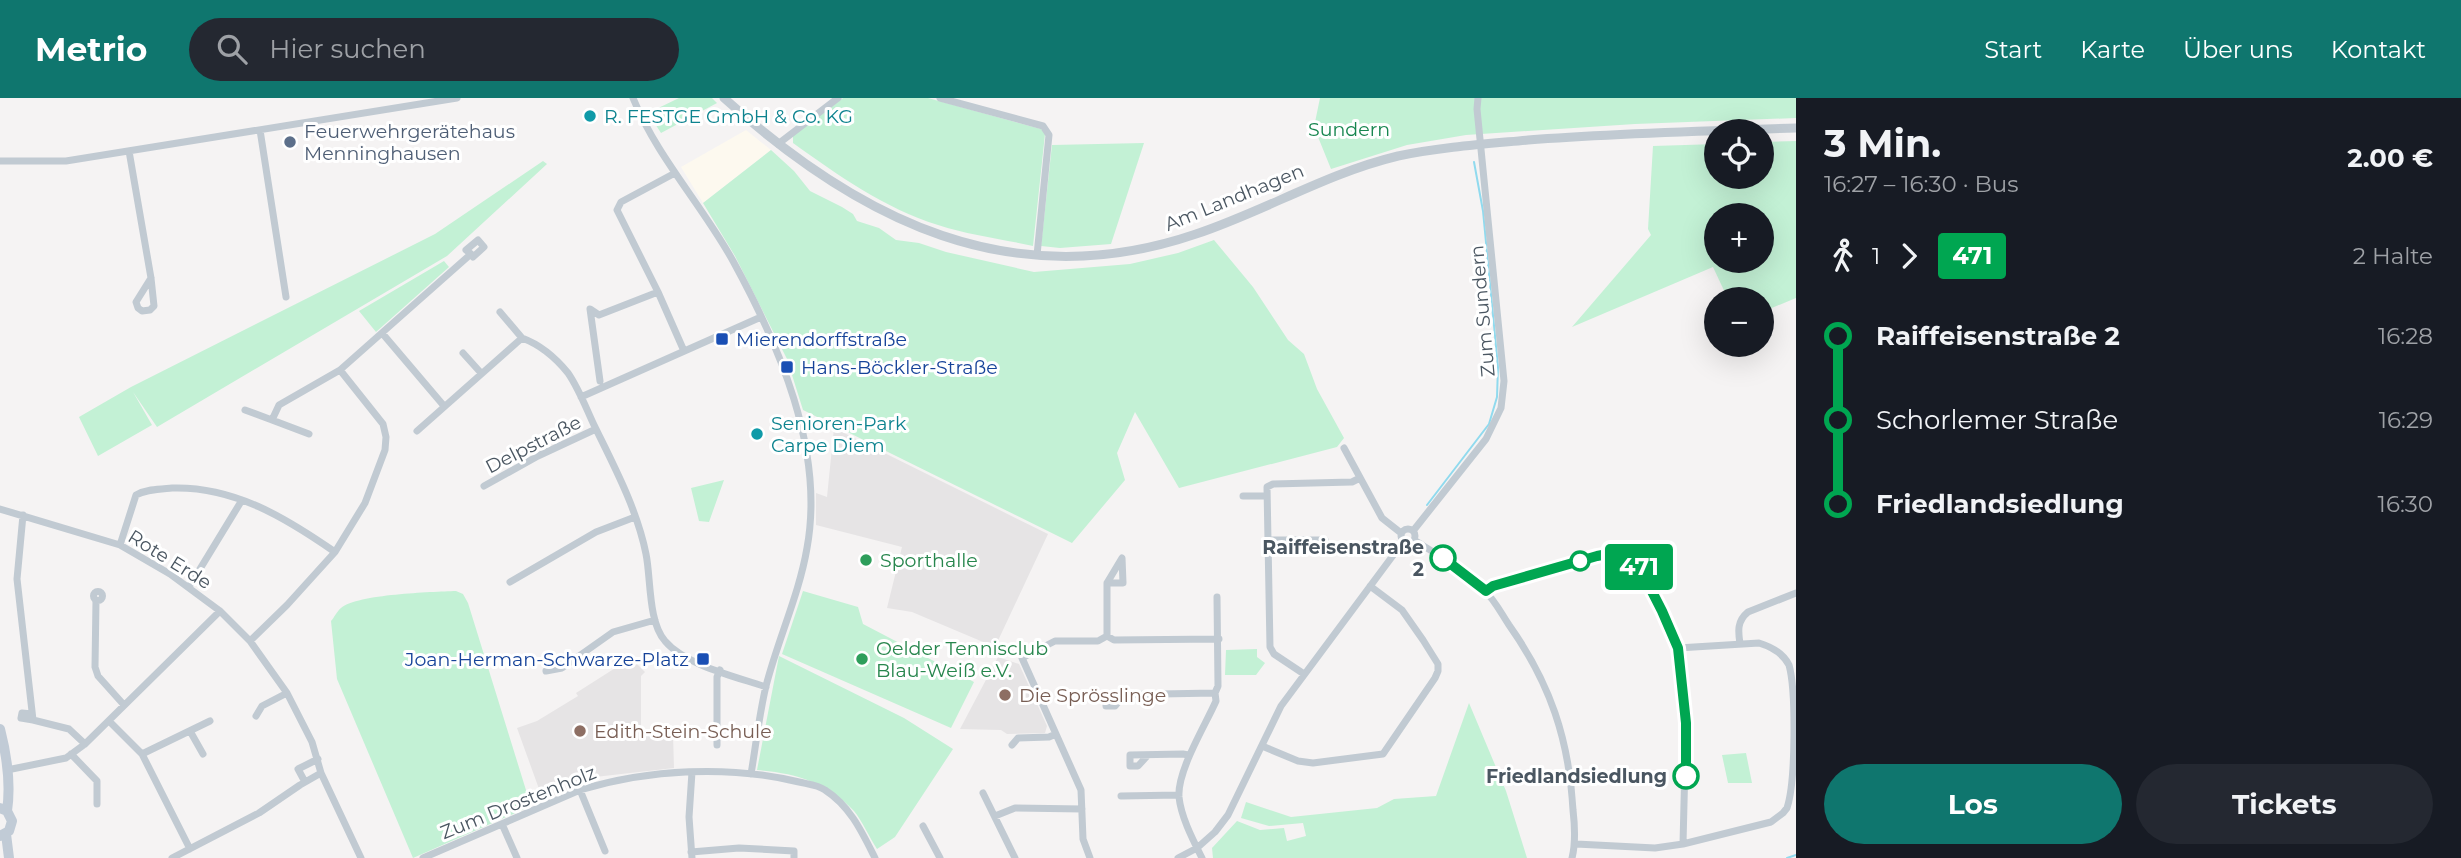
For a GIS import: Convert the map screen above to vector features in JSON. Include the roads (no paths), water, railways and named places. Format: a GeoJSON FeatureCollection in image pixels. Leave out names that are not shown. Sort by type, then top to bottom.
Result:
{"type":"FeatureCollection","features":[{"type":"Feature","properties":{"kind":"main road"},"geometry":{"type":"LineString","coordinates":[[0,730],[9,792],[2,808],[12,821],[11,828],[2,837],[8,858]]}},
{"type":"Feature","properties":{"kind":"street"},"geometry":{"type":"LineString","coordinates":[[395,98],[396,107]]}},
{"type":"Feature","properties":{"kind":"street"},"geometry":{"type":"LineString","coordinates":[[0,161],[66,161],[457,98]]}},
{"type":"Feature","properties":{"kind":"street"},"geometry":{"type":"LineString","coordinates":[[633,98],[675,173],[732,259],[761,317],[805,438],[810,466],[811,511],[807,548],[799,584],[766,687],[751,775]]}},
{"type":"Feature","properties":{"kind":"street","name":"Am Landhagen"},"geometry":{"type":"LineString","coordinates":[[724,98],[778,144],[879,211],[934,234],[978,247],[1037,255],[1099,256],[1164,244],[1225,224],[1317,183],[1374,162],[1439,149],[1594,136],[1796,128]]}},
{"type":"Feature","properties":{"kind":"street"},"geometry":{"type":"LineString","coordinates":[[778,144],[838,98]]}},
{"type":"Feature","properties":{"kind":"street"},"geometry":{"type":"LineString","coordinates":[[940,98],[1043,126],[1049,135],[1037,255]]}},
{"type":"Feature","properties":{"kind":"street","name":"Zum Sundern"},"geometry":{"type":"LineString","coordinates":[[1413,535],[1486,439],[1495,424],[1504,394],[1497,289],[1478,98]]}},
{"type":"Feature","properties":{"kind":"street"},"geometry":{"type":"LineString","coordinates":[[260,130],[286,297]]}},
{"type":"Feature","properties":{"kind":"street"},"geometry":{"type":"LineString","coordinates":[[129,151],[151,278]]}},
{"type":"Feature","properties":{"kind":"street"},"geometry":{"type":"LineString","coordinates":[[675,173],[621,202],[617,210],[684,351]]}},
{"type":"Feature","properties":{"kind":"street"},"geometry":{"type":"LineString","coordinates":[[272,420],[278,405],[340,370],[471,254]]}},
{"type":"Feature","properties":{"kind":"street"},"geometry":{"type":"LineString","coordinates":[[600,381],[590,309],[599,315],[658,292]]}},
{"type":"Feature","properties":{"kind":"street"},"geometry":{"type":"LineString","coordinates":[[499,313],[522,338],[540,345],[568,374],[581,397],[635,517],[646,553],[655,620],[660,636],[676,652],[766,687]]}},
{"type":"Feature","properties":{"kind":"street"},"geometry":{"type":"LineString","coordinates":[[581,397],[761,317]]}},
{"type":"Feature","properties":{"kind":"street"},"geometry":{"type":"LineString","coordinates":[[382,332],[443,406]]}},
{"type":"Feature","properties":{"kind":"street"},"geometry":{"type":"LineString","coordinates":[[417,431],[522,338]]}},
{"type":"Feature","properties":{"kind":"street"},"geometry":{"type":"LineString","coordinates":[[463,353],[481,373]]}},
{"type":"Feature","properties":{"kind":"street"},"geometry":{"type":"LineString","coordinates":[[250,641],[287,606],[335,552],[365,503],[381,459],[386,437],[383,424],[340,370]]}},
{"type":"Feature","properties":{"kind":"street"},"geometry":{"type":"LineString","coordinates":[[245,410],[309,434]]}},
{"type":"Feature","properties":{"kind":"street","name":"Delpstraße"},"geometry":{"type":"LineString","coordinates":[[484,486],[538,456],[596,429]]}},
{"type":"Feature","properties":{"kind":"street"},"geometry":{"type":"LineString","coordinates":[[1344,448],[1382,518],[1402,537]]}},
{"type":"Feature","properties":{"kind":"street"},"geometry":{"type":"LineString","coordinates":[[1304,674],[1274,654],[1270,647],[1267,487],[1273,484],[1352,482],[1360,478]]}},
{"type":"Feature","properties":{"kind":"street"},"geometry":{"type":"LineString","coordinates":[[120,545],[136,495],[159,489],[193,489],[221,493],[264,508],[299,527],[335,552]]}},
{"type":"Feature","properties":{"kind":"street"},"geometry":{"type":"LineString","coordinates":[[1243,496],[1267,496]]}},
{"type":"Feature","properties":{"kind":"street"},"geometry":{"type":"LineString","coordinates":[[189,587],[242,500]]}},
{"type":"Feature","properties":{"kind":"street","name":"Rote Erde"},"geometry":{"type":"LineString","coordinates":[[0,509],[120,545],[151,561],[220,611],[250,641],[287,692],[312,742],[321,773],[361,858]]}},
{"type":"Feature","properties":{"kind":"street"},"geometry":{"type":"LineString","coordinates":[[23,515],[17,579],[32,717],[69,729],[85,744]]}},
{"type":"Feature","properties":{"kind":"street"},"geometry":{"type":"LineString","coordinates":[[510,582],[596,532],[635,517]]}},
{"type":"Feature","properties":{"kind":"street"},"geometry":{"type":"LineString","coordinates":[[1178,858],[1197,848],[1215,832],[1228,815],[1281,706],[1370,586],[1405,530],[1486,591],[1519,639],[1549,693],[1571,776],[1576,844],[1572,858]]}},
{"type":"Feature","properties":{"kind":"street"},"geometry":{"type":"LineString","coordinates":[[1268,540],[1325,540]]}},
{"type":"Feature","properties":{"kind":"street"},"geometry":{"type":"LineString","coordinates":[[1486,591],[1493,586],[1597,556],[1613,553],[1635,562],[1678,648],[1686,723],[1683,844]]}},
{"type":"Feature","properties":{"kind":"street"},"geometry":{"type":"LineString","coordinates":[[1107,583],[1107,636]]}},
{"type":"Feature","properties":{"kind":"street"},"geometry":{"type":"LineString","coordinates":[[1262,746],[1298,761],[1313,763],[1383,754],[1435,678],[1438,664],[1402,610],[1370,586]]}},
{"type":"Feature","properties":{"kind":"street"},"geometry":{"type":"LineString","coordinates":[[1740,644],[1739,622],[1743,616],[1796,593]]}},
{"type":"Feature","properties":{"kind":"street"},"geometry":{"type":"LineString","coordinates":[[1202,858],[1179,795],[1188,755],[1195,747],[1216,701],[1219,639],[1217,597]]}},
{"type":"Feature","properties":{"kind":"street"},"geometry":{"type":"LineString","coordinates":[[96,600],[95,667],[99,676],[124,705]]}},
{"type":"Feature","properties":{"kind":"street"},"geometry":{"type":"LineString","coordinates":[[7,770],[66,758],[85,744],[220,611]]}},
{"type":"Feature","properties":{"kind":"street"},"geometry":{"type":"LineString","coordinates":[[546,670],[562,667],[613,632],[655,620]]}},
{"type":"Feature","properties":{"kind":"street"},"geometry":{"type":"LineString","coordinates":[[1107,636],[1114,640],[1219,639]]}},
{"type":"Feature","properties":{"kind":"street"},"geometry":{"type":"LineString","coordinates":[[1090,858],[1083,839],[1081,790],[1021,657],[1055,641],[1098,641],[1107,636]]}},
{"type":"Feature","properties":{"kind":"street"},"geometry":{"type":"LineString","coordinates":[[1576,844],[1629,848],[1683,844],[1771,822],[1793,802],[1796,740],[1794,688],[1789,666],[1779,652],[1759,643],[1678,648]]}},
{"type":"Feature","properties":{"kind":"street"},"geometry":{"type":"LineString","coordinates":[[717,745],[717,677],[720,670]]}},
{"type":"Feature","properties":{"kind":"street"},"geometry":{"type":"LineString","coordinates":[[256,716],[262,706],[287,692]]}},
{"type":"Feature","properties":{"kind":"street"},"geometry":{"type":"LineString","coordinates":[[1124,695],[1215,693]]}},
{"type":"Feature","properties":{"kind":"street"},"geometry":{"type":"LineString","coordinates":[[108,721],[142,754],[190,849]]}},
{"type":"Feature","properties":{"kind":"street"},"geometry":{"type":"LineString","coordinates":[[142,754],[209,721]]}},
{"type":"Feature","properties":{"kind":"street"},"geometry":{"type":"LineString","coordinates":[[190,731],[203,754]]}},
{"type":"Feature","properties":{"kind":"street"},"geometry":{"type":"LineString","coordinates":[[1012,745],[1018,738],[1049,737],[1056,734]]}},
{"type":"Feature","properties":{"kind":"street"},"geometry":{"type":"LineString","coordinates":[[71,754],[97,781],[97,804]]}},
{"type":"Feature","properties":{"kind":"street"},"geometry":{"type":"LineString","coordinates":[[1148,755],[1188,755]]}},
{"type":"Feature","properties":{"kind":"street"},"geometry":{"type":"LineString","coordinates":[[305,782],[298,769],[318,759]]}},
{"type":"Feature","properties":{"kind":"street"},"geometry":{"type":"LineString","coordinates":[[692,772],[689,817],[692,855],[739,848],[794,851],[794,858]]}},
{"type":"Feature","properties":{"kind":"street","name":"Zum Drostenholz"},"geometry":{"type":"LineString","coordinates":[[423,858],[580,790],[616,781],[692,772],[779,778],[823,788],[853,815],[875,858]]}},
{"type":"Feature","properties":{"kind":"street"},"geometry":{"type":"LineString","coordinates":[[172,858],[260,813],[321,773]]}},
{"type":"Feature","properties":{"kind":"street"},"geometry":{"type":"LineString","coordinates":[[580,790],[606,851]]}},
{"type":"Feature","properties":{"kind":"street"},"geometry":{"type":"LineString","coordinates":[[983,793],[1015,858]]}},
{"type":"Feature","properties":{"kind":"street"},"geometry":{"type":"LineString","coordinates":[[1121,796],[1179,795]]}},
{"type":"Feature","properties":{"kind":"street"},"geometry":{"type":"LineString","coordinates":[[995,816],[1015,808],[1082,809]]}},
{"type":"Feature","properties":{"kind":"street"},"geometry":{"type":"LineString","coordinates":[[502,824],[517,858]]}},
{"type":"Feature","properties":{"kind":"street"},"geometry":{"type":"LineString","coordinates":[[923,826],[940,858]]}},
{"type":"Feature","properties":{"kind":"waterway"},"geometry":{"type":"LineString","coordinates":[[1427,505],[1489,424],[1497,397],[1498,367],[1483,211],[1474,162]]}},
{"type":"Feature","properties":{"kind":"waterway"},"geometry":{"type":"LineString","coordinates":[[1787,858],[1796,855]]}},
{"type":"Feature","properties":{"kind":"place","name":"R. FESTGE GmbH & Co. KG"},"geometry":{"type":"Point","coordinates":[590,116]}},
{"type":"Feature","properties":{"kind":"place","name":"Feuerwehrgerätehaus Menninghausen"},"geometry":{"type":"Point","coordinates":[290,142]}},
{"type":"Feature","properties":{"kind":"place","name":"Mierendorffstraße"},"geometry":{"type":"Point","coordinates":[722,339]}},
{"type":"Feature","properties":{"kind":"place","name":"Hans-Böckler-Straße"},"geometry":{"type":"Point","coordinates":[787,367]}},
{"type":"Feature","properties":{"kind":"place","name":"Senioren-Park Carpe Diem"},"geometry":{"type":"Point","coordinates":[757,434]}},
{"type":"Feature","properties":{"kind":"place","name":"Raiffeisenstraße 2"},"geometry":{"type":"Point","coordinates":[1443,558]}},
{"type":"Feature","properties":{"kind":"place","name":"Sporthalle"},"geometry":{"type":"Point","coordinates":[866,560]}},
{"type":"Feature","properties":{"kind":"place","name":"Joan-Herman-Schwarze-Platz"},"geometry":{"type":"Point","coordinates":[703,659]}},
{"type":"Feature","properties":{"kind":"place","name":"Oelder Tennisclub Blau-Weiß e.V."},"geometry":{"type":"Point","coordinates":[862,659]}},
{"type":"Feature","properties":{"kind":"place","name":"Die Sprösslinge"},"geometry":{"type":"Point","coordinates":[1005,695]}},
{"type":"Feature","properties":{"kind":"place","name":"Edith-Stein-Schule"},"geometry":{"type":"Point","coordinates":[580,731]}},
{"type":"Feature","properties":{"kind":"place","name":"Friedlandsiedlung"},"geometry":{"type":"Point","coordinates":[1686,776]}},
{"type":"Feature","properties":{"kind":"park label","name":"Sundern"},"geometry":{"type":"Point","coordinates":[1349,129]}}]}
